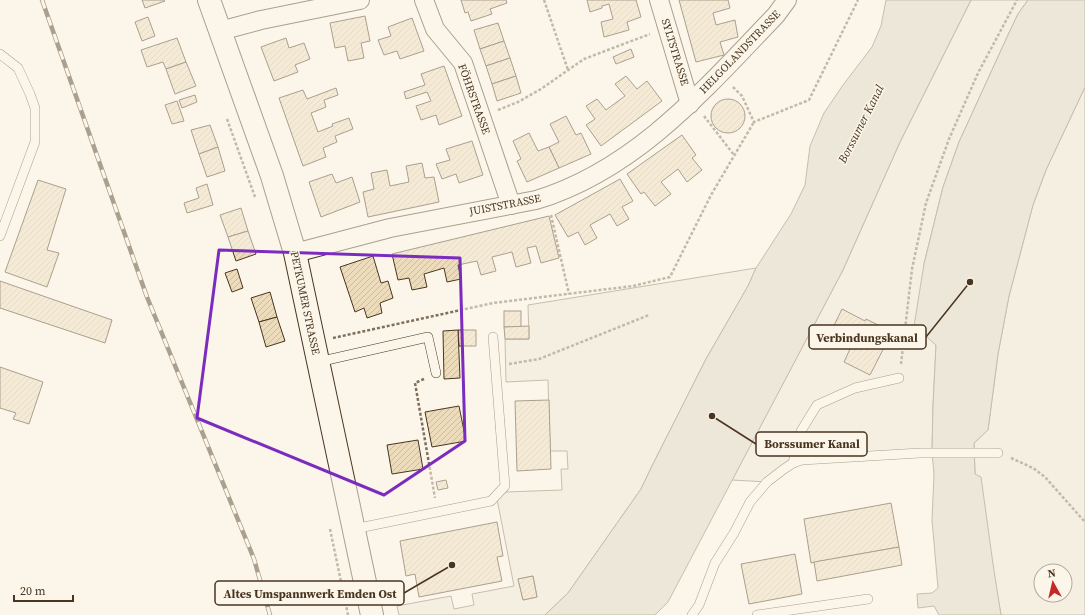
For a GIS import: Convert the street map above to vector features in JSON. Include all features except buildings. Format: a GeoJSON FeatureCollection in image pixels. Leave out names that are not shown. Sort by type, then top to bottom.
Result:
{"type":"FeatureCollection","features":[{"type":"Feature","properties":{"kind":"main road","name":"PETKUMER STRASSE"},"geometry":{"type":"LineString","coordinates":[[209,0],[272,176],[295,253],[372,615]]}},
{"type":"Feature","properties":{"kind":"street"},"geometry":{"type":"LineString","coordinates":[[220,31],[261,20],[360,0]]}},
{"type":"Feature","properties":{"kind":"street","name":"FÖHRSTRASSE"},"geometry":{"type":"LineString","coordinates":[[424,0],[435,29],[463,63],[511,205]]}},
{"type":"Feature","properties":{"kind":"street","name":"SYLTSTRASSE"},"geometry":{"type":"LineString","coordinates":[[659,0],[690,104]]}},
{"type":"Feature","properties":{"kind":"street","name":"HELGOLANDSTRASSE"},"geometry":{"type":"LineString","coordinates":[[690,104],[776,15],[787,0]]}},
{"type":"Feature","properties":{"kind":"street","name":"JUISTSTRASSE"},"geometry":{"type":"LineString","coordinates":[[295,253],[390,228],[547,197],[579,184],[619,161],[659,131],[690,104]]}},
{"type":"Feature","properties":{"kind":"lane"},"geometry":{"type":"LineString","coordinates":[[0,54],[18,68],[35,108],[35,142],[0,236]]}},
{"type":"Feature","properties":{"kind":"lane"},"geometry":{"type":"LineString","coordinates":[[316,352],[428,337],[436,373]]}},
{"type":"Feature","properties":{"kind":"lane"},"geometry":{"type":"LineString","coordinates":[[354,529],[491,500],[505,486],[493,337]]}},
{"type":"Feature","properties":{"kind":"lane"},"geometry":{"type":"LineString","coordinates":[[793,463],[801,431],[817,406],[855,388],[899,378]]}},
{"type":"Feature","properties":{"kind":"lane"},"geometry":{"type":"LineString","coordinates":[[692,615],[699,605],[715,563],[734,533],[750,502],[767,482],[793,463],[802,460],[822,458],[920,452],[998,453]]}},
{"type":"Feature","properties":{"kind":"lane"},"geometry":{"type":"LineString","coordinates":[[757,615],[868,599]]}},
{"type":"Feature","properties":{"kind":"path"},"geometry":{"type":"LineString","coordinates":[[544,0],[568,70]]}},
{"type":"Feature","properties":{"kind":"path"},"geometry":{"type":"LineString","coordinates":[[316,352],[493,303],[633,286],[670,277],[711,195],[754,122],[809,100],[858,0]]}},
{"type":"Feature","properties":{"kind":"path"},"geometry":{"type":"LineString","coordinates":[[899,378],[912,269],[926,203],[949,139],[978,73],[1017,0]]}},
{"type":"Feature","properties":{"kind":"path"},"geometry":{"type":"LineString","coordinates":[[481,117],[518,102],[541,89],[584,59],[629,41],[668,28]]}},
{"type":"Feature","properties":{"kind":"path"},"geometry":{"type":"LineString","coordinates":[[719,74],[742,96],[754,122]]}},
{"type":"Feature","properties":{"kind":"path"},"geometry":{"type":"LineString","coordinates":[[690,104],[700,112],[734,155]]}},
{"type":"Feature","properties":{"kind":"path"},"geometry":{"type":"LineString","coordinates":[[225,112],[256,201]]}},
{"type":"Feature","properties":{"kind":"path"},"geometry":{"type":"LineString","coordinates":[[547,197],[569,294]]}},
{"type":"Feature","properties":{"kind":"path"},"geometry":{"type":"LineString","coordinates":[[496,366],[539,359],[649,315]]}},
{"type":"Feature","properties":{"kind":"path"},"geometry":{"type":"LineString","coordinates":[[436,373],[415,383],[437,512]]}},
{"type":"Feature","properties":{"kind":"path"},"geometry":{"type":"LineString","coordinates":[[998,453],[1033,468],[1045,477],[1085,522]]}},
{"type":"Feature","properties":{"kind":"path"},"geometry":{"type":"LineString","coordinates":[[329,521],[348,615]]}},
{"type":"Feature","properties":{"kind":"highlighted area"},"geometry":{"type":"Polygon","coordinates":[[[219,250],[460,258],[465,441],[384,495],[197,418],[219,250]]]}},
{"type":"Feature","properties":{"kind":"shaded area"},"geometry":{"type":"Polygon","coordinates":[[[971,0],[1028,0],[1018,14],[959,142],[943,187],[924,264],[936,345],[932,453],[802,460],[767,482],[732,480],[843,270],[900,142],[971,0]]]}},
{"type":"Feature","properties":{"kind":"shaded area"},"geometry":{"type":"Polygon","coordinates":[[[1085,87],[1085,615],[1001,615],[975,474],[974,443],[988,430],[998,354],[1009,296],[1033,205],[1046,170],[1085,87]]]}},
{"type":"Feature","properties":{"kind":"shaded area"},"geometry":{"type":"Polygon","coordinates":[[[756,268],[748,286],[706,359],[641,489],[568,593],[545,615],[399,615],[397,606],[451,596],[454,609],[474,605],[472,594],[514,586],[497,499],[505,492],[562,490],[561,469],[568,469],[567,451],[550,451],[548,380],[506,382],[505,339],[529,339],[528,305],[756,268]],[[533,576],[518,579],[523,600],[537,597],[533,576]]]}},
{"type":"Feature","properties":{"kind":"water"},"geometry":{"type":"Polygon","coordinates":[[[886,0],[971,0],[900,142],[843,270],[668,602],[655,615],[545,615],[568,593],[641,489],[706,359],[748,286],[756,268],[791,214],[805,185],[810,146],[824,113],[872,47],[881,26],[886,0]]]}},
{"type":"Feature","properties":{"kind":"water"},"geometry":{"type":"Polygon","coordinates":[[[1028,0],[1085,0],[1085,87],[1046,170],[1033,205],[1009,296],[998,354],[988,430],[974,443],[975,474],[981,477],[1001,615],[939,615],[934,606],[918,608],[917,594],[932,593],[938,588],[932,520],[934,474],[932,453],[933,406],[936,345],[914,326],[924,264],[943,187],[959,142],[1018,14],[1028,0]]]}},
{"type":"Feature","properties":{"kind":"railway"},"geometry":{"type":"LineString","coordinates":[[42,0],[147,297],[254,559],[270,615]]}},
{"type":"Feature","properties":{"kind":"place","name":"Verbindungskanal"},"geometry":{"type":"Point","coordinates":[970,282]}},
{"type":"Feature","properties":{"kind":"place","name":"Borssumer Kanal"},"geometry":{"type":"Point","coordinates":[712,416]}},
{"type":"Feature","properties":{"kind":"place","name":"Altes Umspannwerk Emden Ost"},"geometry":{"type":"Point","coordinates":[452,565]}}]}
